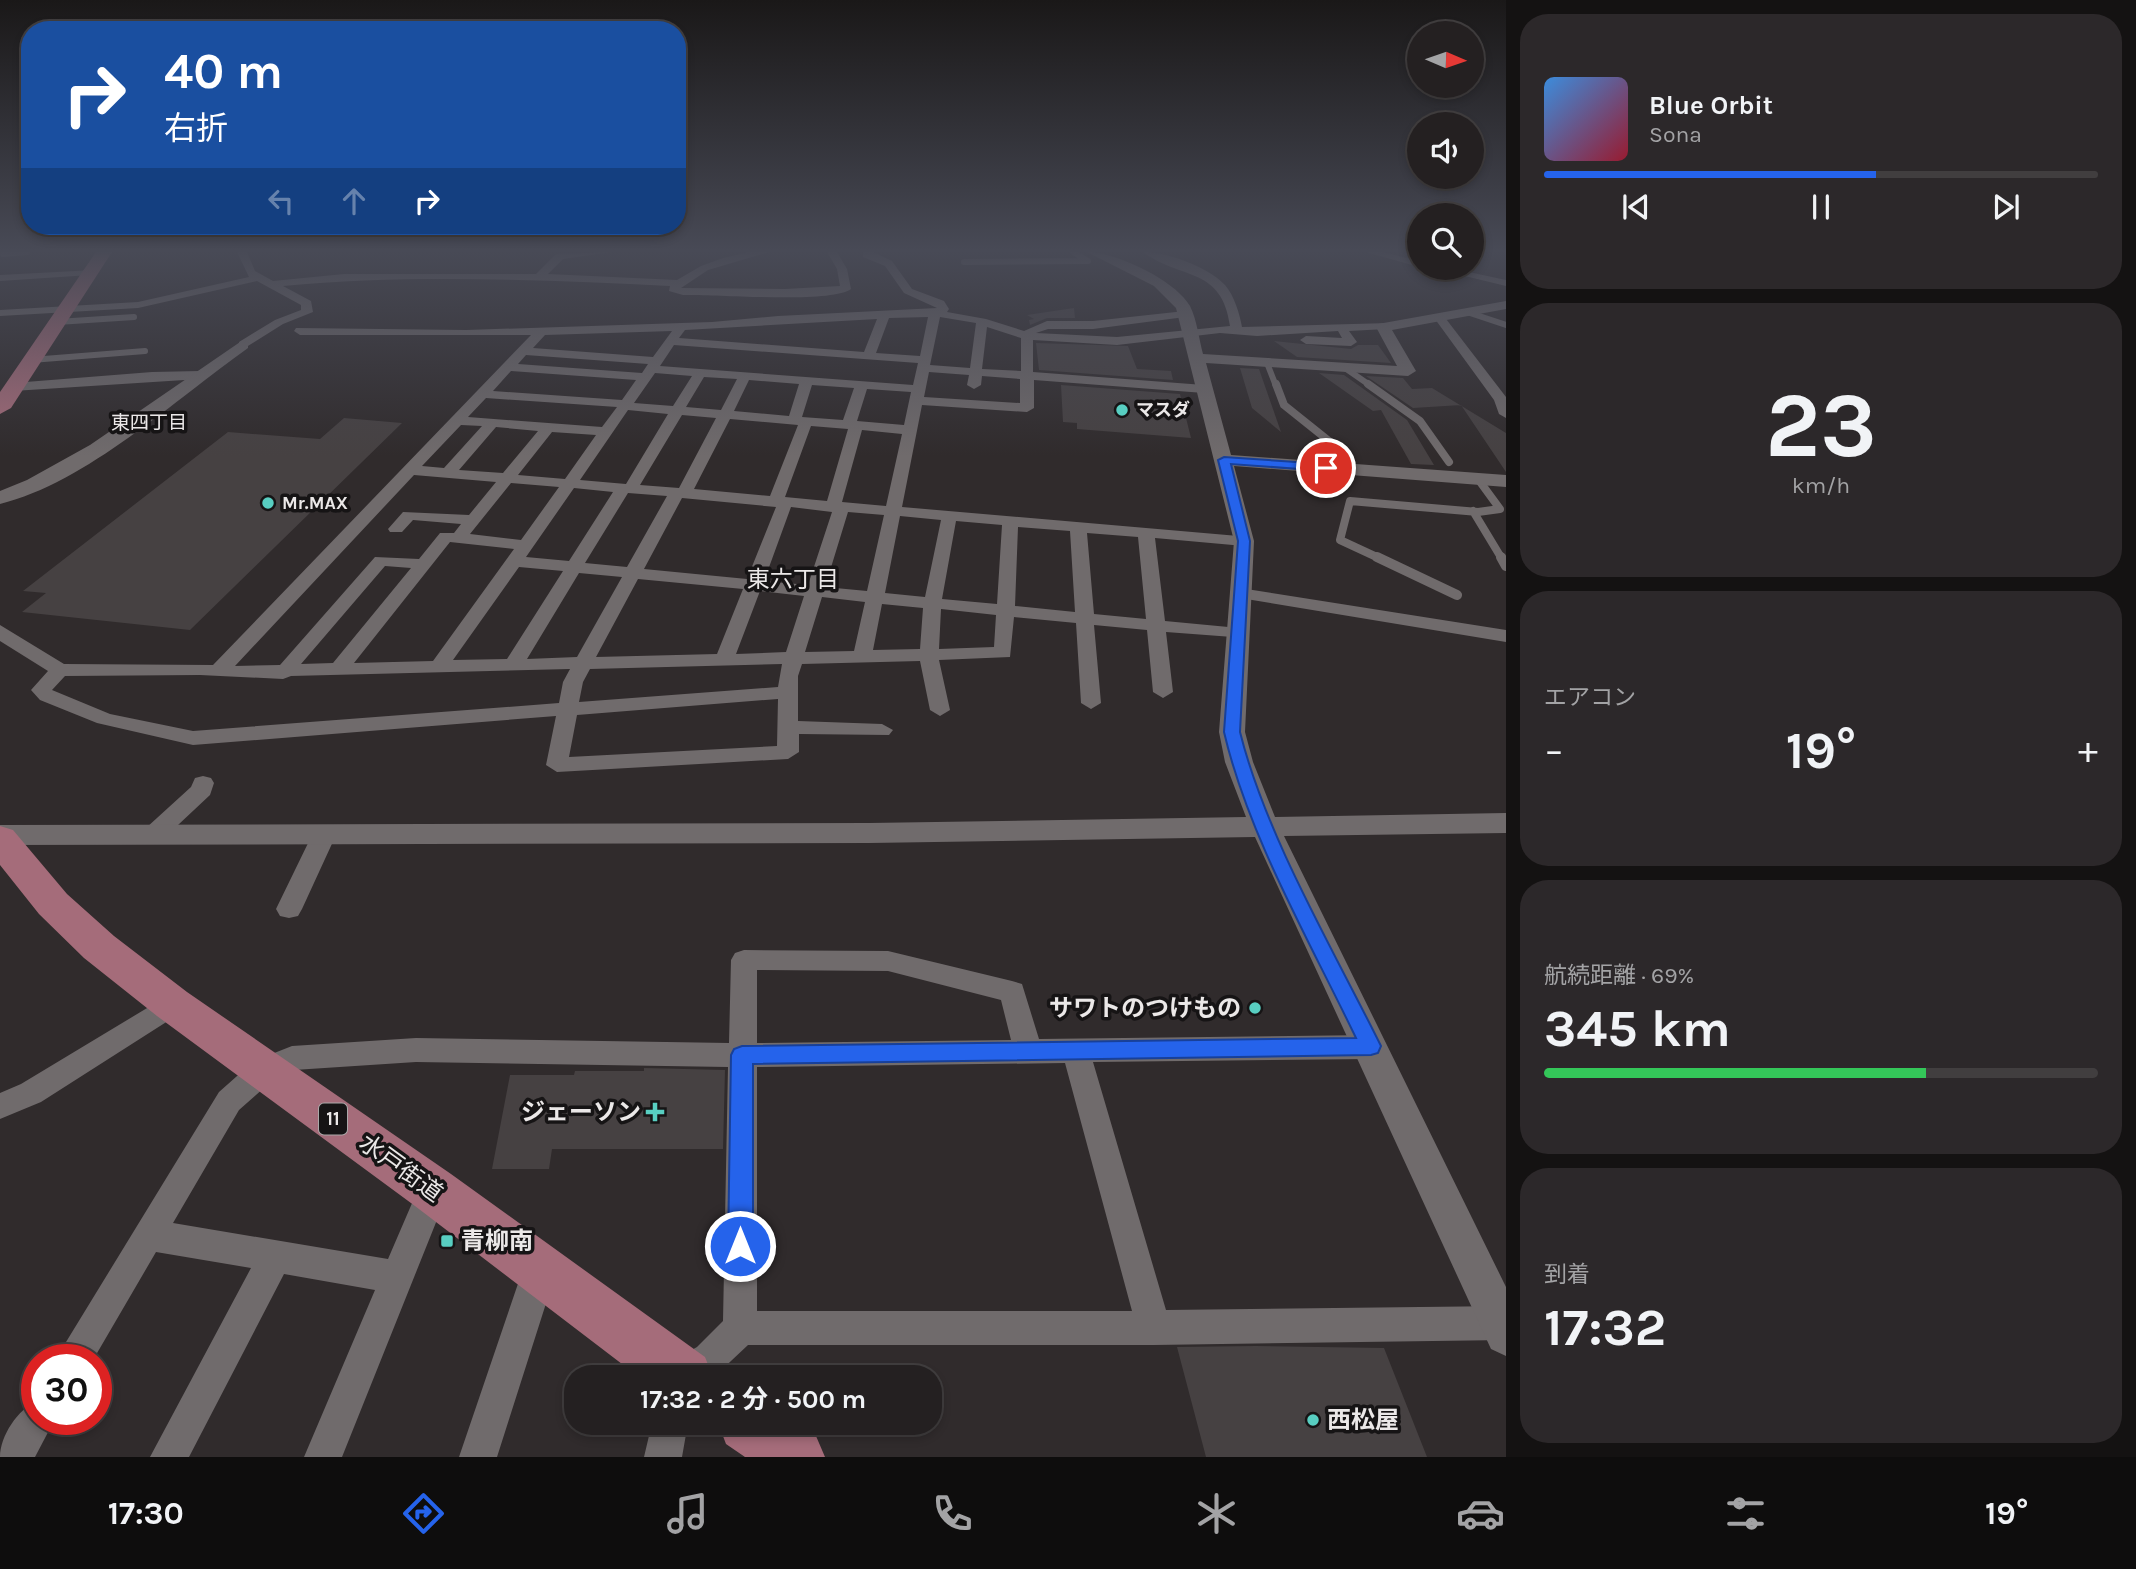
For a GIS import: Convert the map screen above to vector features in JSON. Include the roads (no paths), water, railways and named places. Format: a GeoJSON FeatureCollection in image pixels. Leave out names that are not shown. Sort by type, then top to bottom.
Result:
{"type":"FeatureCollection","features":[{"type":"Feature","properties":{"kind":"main road"},"geometry":{"type":"LineString","coordinates":[[0,408],[58,320]]}},
{"type":"Feature","properties":{"kind":"main road","name":"水戸街道"},"geometry":{"type":"LineString","coordinates":[[0,837],[62,912],[99,947],[172,1004],[433,1190],[667,1365]]}},
{"type":"Feature","properties":{"kind":"main road"},"geometry":{"type":"LineString","coordinates":[[764,1435],[795,1457]]}},
{"type":"Feature","properties":{"kind":"street"},"geometry":{"type":"LineString","coordinates":[[0,498],[61,471],[107,445],[200,375],[285,320]]}},
{"type":"Feature","properties":{"kind":"street"},"geometry":{"type":"LineString","coordinates":[[243,345],[300,331],[406,334],[541,332],[728,325],[770,320]]}},
{"type":"Feature","properties":{"kind":"street"},"geometry":{"type":"LineString","coordinates":[[763,348],[777,320]]}},
{"type":"Feature","properties":{"kind":"street"},"geometry":{"type":"LineString","coordinates":[[781,320],[828,334],[869,356],[975,372],[1204,389]]}},
{"type":"Feature","properties":{"kind":"street"},"geometry":{"type":"LineString","coordinates":[[671,341],[763,348],[828,334],[864,320]]}},
{"type":"Feature","properties":{"kind":"street"},"geometry":{"type":"LineString","coordinates":[[869,356],[882,320]]}},
{"type":"Feature","properties":{"kind":"street"},"geometry":{"type":"LineString","coordinates":[[862,657],[933,320]]}},
{"type":"Feature","properties":{"kind":"street"},"geometry":{"type":"LineString","coordinates":[[976,320],[1027,336],[1117,341],[1191,333],[1386,325],[1420,320]]}},
{"type":"Feature","properties":{"kind":"street"},"geometry":{"type":"LineString","coordinates":[[523,351],[651,369],[862,385],[971,404],[1027,408],[1027,336],[1030,331],[1047,325],[1093,325],[1135,320]]}},
{"type":"Feature","properties":{"kind":"street"},"geometry":{"type":"LineString","coordinates":[[740,1328],[1503,1327],[1265,828],[1239,762],[1232,732],[1244,541],[1187,320]]}},
{"type":"Feature","properties":{"kind":"street"},"geometry":{"type":"LineString","coordinates":[[1235,320],[1236,330]]}},
{"type":"Feature","properties":{"kind":"street"},"geometry":{"type":"LineString","coordinates":[[1442,320],[1504,401],[1506,414]]}},
{"type":"Feature","properties":{"kind":"street"},"geometry":{"type":"LineString","coordinates":[[971,404],[982,321]]}},
{"type":"Feature","properties":{"kind":"street"},"geometry":{"type":"LineString","coordinates":[[279,322],[300,331]]}},
{"type":"Feature","properties":{"kind":"street"},"geometry":{"type":"LineString","coordinates":[[717,345],[728,325]]}},
{"type":"Feature","properties":{"kind":"street"},"geometry":{"type":"LineString","coordinates":[[1197,358],[1408,371],[1383,330],[1386,325]]}},
{"type":"Feature","properties":{"kind":"street"},"geometry":{"type":"LineString","coordinates":[[1191,333],[1351,342],[1340,326]]}},
{"type":"Feature","properties":{"kind":"street"},"geometry":{"type":"LineString","coordinates":[[438,668],[681,327]]}},
{"type":"Feature","properties":{"kind":"street"},"geometry":{"type":"LineString","coordinates":[[218,672],[541,332]]}},
{"type":"Feature","properties":{"kind":"street"},"geometry":{"type":"LineString","coordinates":[[508,367],[651,369]]}},
{"type":"Feature","properties":{"kind":"street"},"geometry":{"type":"LineString","coordinates":[[512,667],[573,567],[627,489],[700,373]]}},
{"type":"Feature","properties":{"kind":"street"},"geometry":{"type":"LineString","coordinates":[[13,387],[200,375]]}},
{"type":"Feature","properties":{"kind":"street"},"geometry":{"type":"LineString","coordinates":[[745,376],[581,665],[573,682],[557,765],[788,752],[788,692],[792,659],[837,508],[862,385]]}},
{"type":"Feature","properties":{"kind":"street"},"geometry":{"type":"LineString","coordinates":[[724,661],[780,503],[807,381]]}},
{"type":"Feature","properties":{"kind":"street"},"geometry":{"type":"LineString","coordinates":[[483,394],[910,430]]}},
{"type":"Feature","properties":{"kind":"street"},"geometry":{"type":"LineString","coordinates":[[457,420],[606,432]]}},
{"type":"Feature","properties":{"kind":"street"},"geometry":{"type":"LineString","coordinates":[[448,473],[492,423]]}},
{"type":"Feature","properties":{"kind":"street"},"geometry":{"type":"LineString","coordinates":[[458,538],[548,428]]}},
{"type":"Feature","properties":{"kind":"street"},"geometry":{"type":"LineString","coordinates":[[1224,460],[1506,481]]}},
{"type":"Feature","properties":{"kind":"street"},"geometry":{"type":"LineString","coordinates":[[411,470],[1146,535],[1244,541]]}},
{"type":"Feature","properties":{"kind":"street"},"geometry":{"type":"LineString","coordinates":[[396,528],[409,515],[474,520]]}},
{"type":"Feature","properties":{"kind":"street"},"geometry":{"type":"LineString","coordinates":[[940,710],[931,688],[928,655],[949,518]]}},
{"type":"Feature","properties":{"kind":"street"},"geometry":{"type":"LineString","coordinates":[[0,631],[12,642],[60,670],[200,669],[218,672],[283,673],[1003,653],[1010,523]]}},
{"type":"Feature","properties":{"kind":"street"},"geometry":{"type":"LineString","coordinates":[[1078,529],[1091,704]]}},
{"type":"Feature","properties":{"kind":"street"},"geometry":{"type":"LineString","coordinates":[[1146,535],[1163,692]]}},
{"type":"Feature","properties":{"kind":"street"},"geometry":{"type":"LineString","coordinates":[[337,671],[446,537],[525,545]]}},
{"type":"Feature","properties":{"kind":"street"},"geometry":{"type":"LineString","coordinates":[[283,673],[381,561],[424,564]]}},
{"type":"Feature","properties":{"kind":"street"},"geometry":{"type":"LineString","coordinates":[[513,561],[1239,634]]}},
{"type":"Feature","properties":{"kind":"street"},"geometry":{"type":"LineString","coordinates":[[1240,593],[1506,636]]}},
{"type":"Feature","properties":{"kind":"street"},"geometry":{"type":"LineString","coordinates":[[60,670],[41,690],[47,696],[104,719],[193,738],[788,692]]}},
{"type":"Feature","properties":{"kind":"street"},"geometry":{"type":"LineString","coordinates":[[788,727],[882,730]]}},
{"type":"Feature","properties":{"kind":"street"},"geometry":{"type":"LineString","coordinates":[[154,834],[202,790],[204,783]]}},
{"type":"Feature","properties":{"kind":"street"},"geometry":{"type":"LineString","coordinates":[[0,837],[154,834],[876,833],[1506,823]]}},
{"type":"Feature","properties":{"kind":"street"},"geometry":{"type":"LineString","coordinates":[[289,909],[324,835]]}},
{"type":"Feature","properties":{"kind":"street"},"geometry":{"type":"LineString","coordinates":[[701,1365],[710,1360],[740,1328],[744,960],[888,961],[1012,992],[1028,1051]]}},
{"type":"Feature","properties":{"kind":"street"},"geometry":{"type":"LineString","coordinates":[[0,1106],[31,1093],[172,1004]]}},
{"type":"Feature","properties":{"kind":"street"},"geometry":{"type":"LineString","coordinates":[[83,1344],[229,1101],[264,1070],[292,1058],[416,1051],[742,1055],[1371,1046]]}},
{"type":"Feature","properties":{"kind":"street"},"geometry":{"type":"LineString","coordinates":[[1076,1051],[1154,1328]]}},
{"type":"Feature","properties":{"kind":"street"},"geometry":{"type":"LineString","coordinates":[[323,1457],[433,1190]]}},
{"type":"Feature","properties":{"kind":"street"},"geometry":{"type":"LineString","coordinates":[[149,1235],[274,1259],[398,1277]]}},
{"type":"Feature","properties":{"kind":"street"},"geometry":{"type":"LineString","coordinates":[[169,1457],[274,1259]]}},
{"type":"Feature","properties":{"kind":"street"},"geometry":{"type":"LineString","coordinates":[[478,1457],[540,1269]]}},
{"type":"Feature","properties":{"kind":"street"},"geometry":{"type":"LineString","coordinates":[[14,1457],[27,1435]]}},
{"type":"Feature","properties":{"kind":"street"},"geometry":{"type":"LineString","coordinates":[[663,1457],[668,1435]]}},
{"type":"Feature","properties":{"kind":"lane"},"geometry":{"type":"LineString","coordinates":[[32,360],[145,351]]}},
{"type":"Feature","properties":{"kind":"lane"},"geometry":{"type":"LineString","coordinates":[[1267,363],[1284,405],[1334,444]]}},
{"type":"Feature","properties":{"kind":"lane"},"geometry":{"type":"LineString","coordinates":[[1345,368],[1420,421],[1449,462]]}},
{"type":"Feature","properties":{"kind":"lane"},"geometry":{"type":"LineString","coordinates":[[1457,595],[1340,540],[1350,501],[1473,511],[1500,509],[1478,479]]}},
{"type":"Feature","properties":{"kind":"lane"},"geometry":{"type":"LineString","coordinates":[[1473,511],[1506,566]]}},
{"type":"Feature","properties":{"kind":"place","name":"マスダ"},"geometry":{"type":"Point","coordinates":[1122,410]}},
{"type":"Feature","properties":{"kind":"place","name":"Mr.MAX"},"geometry":{"type":"Point","coordinates":[268,503]}},
{"type":"Feature","properties":{"kind":"place","name":"サワトのつけもの"},"geometry":{"type":"Point","coordinates":[1255,1008]}},
{"type":"Feature","properties":{"kind":"place","name":"ジェーソン"},"geometry":{"type":"Point","coordinates":[655,1112]}},
{"type":"Feature","properties":{"kind":"place","name":"青柳南"},"geometry":{"type":"Point","coordinates":[447,1241]}},
{"type":"Feature","properties":{"kind":"place","name":"西松屋"},"geometry":{"type":"Point","coordinates":[1313,1420]}},
{"type":"Feature","properties":{"kind":"district","name":"東四丁目"},"geometry":{"type":"Point","coordinates":[149,423]}},
{"type":"Feature","properties":{"kind":"district","name":"東六丁目"},"geometry":{"type":"Point","coordinates":[793,579]}}]}
